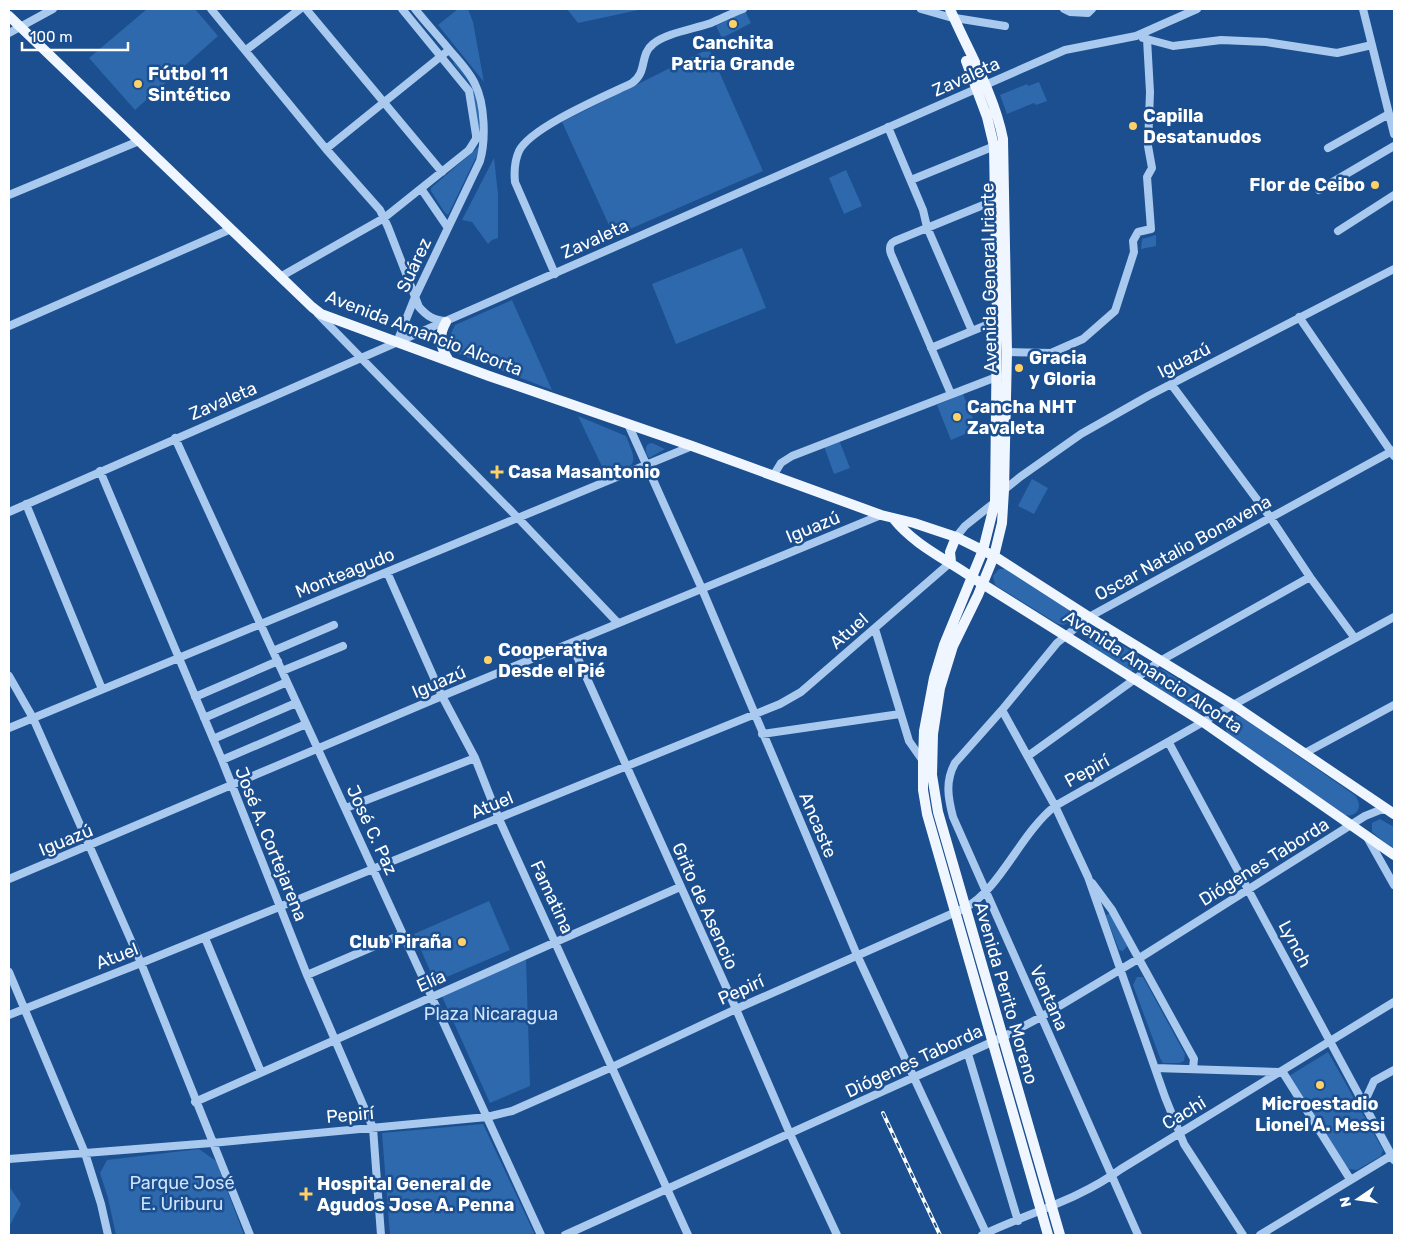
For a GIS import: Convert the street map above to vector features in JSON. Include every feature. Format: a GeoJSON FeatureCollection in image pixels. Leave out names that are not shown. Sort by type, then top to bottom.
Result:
{"type":"FeatureCollection","features":[{"type":"Feature","properties":{"kind":"main road","name":"Avenida General Iriarte"},"geometry":{"type":"LineString","coordinates":[[927,760],[924,731],[934,678],[944,645],[983,550],[995,502],[1001,375],[1000,124],[949,13]]}},
{"type":"Feature","properties":{"kind":"main road","name":"Avenida Amancio Alcorta"},"geometry":{"type":"LineString","coordinates":[[9,16],[280,277],[312,307],[330,318],[881,515],[914,523],[956,537],[994,556],[1089,617],[1233,705],[1391,812]]}},
{"type":"Feature","properties":{"kind":"main road","name":"Avenida General Iriarte"},"geometry":{"type":"LineString","coordinates":[[927,760],[935,711],[953,646],[983,584],[994,556],[1001,529],[1004,490],[1001,375],[1007,352],[1002,319]]}},
{"type":"Feature","properties":{"kind":"main road"},"geometry":{"type":"LineString","coordinates":[[446,322],[440,338],[441,346],[448,361]]}},
{"type":"Feature","properties":{"kind":"main road","name":"Avenida Amancio Alcorta"},"geometry":{"type":"LineString","coordinates":[[893,518],[902,530],[926,549],[951,562],[1133,680],[1203,722],[1394,854]]}},
{"type":"Feature","properties":{"kind":"main road"},"geometry":{"type":"LineString","coordinates":[[951,562],[950,552],[956,537]]}},
{"type":"Feature","properties":{"kind":"main road","name":"Avenida Perito Moreno"},"geometry":{"type":"LineString","coordinates":[[927,760],[960,911],[998,1040],[1060,1235]]}},
{"type":"Feature","properties":{"kind":"main road","name":"Avenida Perito Moreno"},"geometry":{"type":"LineString","coordinates":[[998,1040],[1048,1235]]}},
{"type":"Feature","properties":{"kind":"street"},"geometry":{"type":"LineString","coordinates":[[9,33],[53,9]]}},
{"type":"Feature","properties":{"kind":"street"},"geometry":{"type":"LineString","coordinates":[[211,9],[326,149],[380,210],[419,307],[426,315],[435,320],[446,322]]}},
{"type":"Feature","properties":{"kind":"street"},"geometry":{"type":"LineString","coordinates":[[246,50],[300,9]]}},
{"type":"Feature","properties":{"kind":"street"},"geometry":{"type":"LineString","coordinates":[[306,9],[442,172]]}},
{"type":"Feature","properties":{"kind":"street"},"geometry":{"type":"LineString","coordinates":[[280,277],[384,218],[422,190],[469,150],[476,139],[469,91],[442,55],[402,9]]}},
{"type":"Feature","properties":{"kind":"street","name":"Suárez"},"geometry":{"type":"LineString","coordinates":[[397,342],[415,297],[480,161],[484,148],[479,94],[475,84],[449,49],[415,9]]}},
{"type":"Feature","properties":{"kind":"street"},"geometry":{"type":"LineString","coordinates":[[554,274],[515,182],[514,175],[517,160],[525,143],[542,128],[639,78],[646,51],[653,44],[743,9]]}},
{"type":"Feature","properties":{"kind":"street"},"geometry":{"type":"LineString","coordinates":[[921,9],[949,13],[1005,26]]}},
{"type":"Feature","properties":{"kind":"street"},"geometry":{"type":"LineString","coordinates":[[1064,9],[1070,12],[1088,13],[1092,9]]}},
{"type":"Feature","properties":{"kind":"street","name":"Zavaleta"},"geometry":{"type":"LineString","coordinates":[[9,512],[1065,50],[1136,36],[1197,9]]}},
{"type":"Feature","properties":{"kind":"street"},"geometry":{"type":"LineString","coordinates":[[1363,9],[1394,134]]}},
{"type":"Feature","properties":{"kind":"street"},"geometry":{"type":"LineString","coordinates":[[1136,36],[1173,46],[1221,40],[1266,42],[1337,53],[1372,45]]}},
{"type":"Feature","properties":{"kind":"street"},"geometry":{"type":"LineString","coordinates":[[1007,352],[1051,353],[1083,339],[1115,311],[1134,252],[1133,241],[1138,232],[1151,229],[1146,178],[1152,168],[1148,146],[1150,92],[1147,39]]}},
{"type":"Feature","properties":{"kind":"street"},"geometry":{"type":"LineString","coordinates":[[326,149],[449,49]]}},
{"type":"Feature","properties":{"kind":"street"},"geometry":{"type":"LineString","coordinates":[[1385,97],[1394,92]]}},
{"type":"Feature","properties":{"kind":"street"},"geometry":{"type":"LineString","coordinates":[[1328,148],[1389,114]]}},
{"type":"Feature","properties":{"kind":"street"},"geometry":{"type":"LineString","coordinates":[[888,127],[923,210],[927,227],[972,331]]}},
{"type":"Feature","properties":{"kind":"street"},"geometry":{"type":"LineString","coordinates":[[9,196],[139,141]]}},
{"type":"Feature","properties":{"kind":"street"},"geometry":{"type":"LineString","coordinates":[[911,180],[999,145]]}},
{"type":"Feature","properties":{"kind":"street"},"geometry":{"type":"LineString","coordinates":[[1319,190],[1394,146]]}},
{"type":"Feature","properties":{"kind":"street"},"geometry":{"type":"LineString","coordinates":[[422,190],[448,228]]}},
{"type":"Feature","properties":{"kind":"street"},"geometry":{"type":"LineString","coordinates":[[1338,231],[1394,195]]}},
{"type":"Feature","properties":{"kind":"street"},"geometry":{"type":"LineString","coordinates":[[951,394],[890,250],[890,245],[927,227],[1000,198]]}},
{"type":"Feature","properties":{"kind":"street"},"geometry":{"type":"LineString","coordinates":[[9,326],[231,229]]}},
{"type":"Feature","properties":{"kind":"street","name":"Iguazú"},"geometry":{"type":"LineString","coordinates":[[956,537],[965,526],[995,502],[1004,490],[1082,434],[1148,396],[1394,269]]}},
{"type":"Feature","properties":{"kind":"street"},"geometry":{"type":"LineString","coordinates":[[312,307],[618,623]]}},
{"type":"Feature","properties":{"kind":"street"},"geometry":{"type":"LineString","coordinates":[[1299,317],[1393,452]]}},
{"type":"Feature","properties":{"kind":"street"},"geometry":{"type":"LineString","coordinates":[[931,348],[1002,319]]}},
{"type":"Feature","properties":{"kind":"street"},"geometry":{"type":"LineString","coordinates":[[773,476],[780,463],[792,456],[1001,375]]}},
{"type":"Feature","properties":{"kind":"street"},"geometry":{"type":"LineString","coordinates":[[1171,384],[1270,517],[1354,638]]}},
{"type":"Feature","properties":{"kind":"street","name":"Ancaste"},"geometry":{"type":"LineString","coordinates":[[628,424],[702,589],[857,955],[985,1235]]}},
{"type":"Feature","properties":{"kind":"street","name":"José C. Paz"},"geometry":{"type":"LineString","coordinates":[[176,438],[541,1235]]}},
{"type":"Feature","properties":{"kind":"street","name":"Monteagudo"},"geometry":{"type":"LineString","coordinates":[[9,728],[692,446]]}},
{"type":"Feature","properties":{"kind":"street","name":"Oscar Natalio Bonavena"},"geometry":{"type":"LineString","coordinates":[[951,770],[1057,643],[1089,617],[1270,517],[1393,452]]}},
{"type":"Feature","properties":{"kind":"street","name":"José A. Cortejarena"},"geometry":{"type":"LineString","coordinates":[[100,471],[222,760],[306,975],[373,1128],[381,1235]]}},
{"type":"Feature","properties":{"kind":"street"},"geometry":{"type":"LineString","coordinates":[[26,504],[102,689]]}},
{"type":"Feature","properties":{"kind":"street","name":"Iguazú"},"geometry":{"type":"LineString","coordinates":[[9,879],[89,847],[442,696],[881,515]]}},
{"type":"Feature","properties":{"kind":"street","name":"Atuel"},"geometry":{"type":"LineString","coordinates":[[9,1015],[204,938],[780,704],[801,692],[951,562]]}},
{"type":"Feature","properties":{"kind":"street","name":"Famatina"},"geometry":{"type":"LineString","coordinates":[[387,572],[442,696],[475,758],[499,819],[688,1235]]}},
{"type":"Feature","properties":{"kind":"street"},"geometry":{"type":"LineString","coordinates":[[1028,756],[1160,661],[1310,577]]}},
{"type":"Feature","properties":{"kind":"street","name":"Pepirí"},"geometry":{"type":"LineString","coordinates":[[9,1159],[487,1118],[512,1111],[736,1009],[960,911],[979,899],[1036,824],[1055,806],[1233,705],[1394,617]]}},
{"type":"Feature","properties":{"kind":"street"},"geometry":{"type":"LineString","coordinates":[[274,651],[334,625]]}},
{"type":"Feature","properties":{"kind":"street"},"geometry":{"type":"LineString","coordinates":[[875,629],[909,741],[927,760]]}},
{"type":"Feature","properties":{"kind":"street","name":"Grito de Asencio"},"geometry":{"type":"LineString","coordinates":[[571,644],[736,1009],[790,1134],[838,1235]]}},
{"type":"Feature","properties":{"kind":"street"},"geometry":{"type":"LineString","coordinates":[[282,671],[343,646]]}},
{"type":"Feature","properties":{"kind":"street"},"geometry":{"type":"LineString","coordinates":[[195,697],[278,661]]}},
{"type":"Feature","properties":{"kind":"street"},"geometry":{"type":"LineString","coordinates":[[9,676],[33,718],[141,963],[195,1102],[250,1235]]}},
{"type":"Feature","properties":{"kind":"street"},"geometry":{"type":"LineString","coordinates":[[204,718],[287,682]]}},
{"type":"Feature","properties":{"kind":"street"},"geometry":{"type":"LineString","coordinates":[[213,739],[296,703]]}},
{"type":"Feature","properties":{"kind":"street"},"geometry":{"type":"LineString","coordinates":[[1304,754],[1394,705]]}},
{"type":"Feature","properties":{"kind":"street"},"geometry":{"type":"LineString","coordinates":[[1002,710],[1055,806],[1088,877],[1155,1068],[1184,1144],[1243,1235]]}},
{"type":"Feature","properties":{"kind":"street"},"geometry":{"type":"LineString","coordinates":[[762,734],[900,714]]}},
{"type":"Feature","properties":{"kind":"street"},"geometry":{"type":"LineString","coordinates":[[222,760],[306,724]]}},
{"type":"Feature","properties":{"kind":"street","name":"Lynch"},"geometry":{"type":"LineString","coordinates":[[1168,743],[1393,1158]]}},
{"type":"Feature","properties":{"kind":"street"},"geometry":{"type":"LineString","coordinates":[[346,808],[475,758]]}},
{"type":"Feature","properties":{"kind":"street","name":"Ventana"},"geometry":{"type":"LineString","coordinates":[[951,770],[948,794],[953,817],[1138,1235]]}},
{"type":"Feature","properties":{"kind":"street","name":"Diógenes Taborda"},"geometry":{"type":"LineString","coordinates":[[565,1235],[998,1040],[1120,970],[1370,813],[1380,810],[1391,812]]}},
{"type":"Feature","properties":{"kind":"street"},"geometry":{"type":"LineString","coordinates":[[1366,835],[1394,885]]}},
{"type":"Feature","properties":{"kind":"street"},"geometry":{"type":"LineString","coordinates":[[1088,877],[1112,910],[1194,1059],[1193,1068]]}},
{"type":"Feature","properties":{"kind":"street","name":"Elía"},"geometry":{"type":"LineString","coordinates":[[195,1102],[680,887]]}},
{"type":"Feature","properties":{"kind":"street"},"geometry":{"type":"LineString","coordinates":[[306,975],[403,934]]}},
{"type":"Feature","properties":{"kind":"street"},"geometry":{"type":"LineString","coordinates":[[204,938],[261,1072]]}},
{"type":"Feature","properties":{"kind":"street"},"geometry":{"type":"LineString","coordinates":[[9,972],[85,1153],[101,1204],[108,1235]]}},
{"type":"Feature","properties":{"kind":"street","name":"Cachi"},"geometry":{"type":"LineString","coordinates":[[985,1235],[1102,1183],[1394,1002]]}},
{"type":"Feature","properties":{"kind":"street"},"geometry":{"type":"LineString","coordinates":[[968,1054],[1018,1221]]}},
{"type":"Feature","properties":{"kind":"street"},"geometry":{"type":"LineString","coordinates":[[1155,1068],[1282,1072],[1350,1179]]}},
{"type":"Feature","properties":{"kind":"street"},"geometry":{"type":"LineString","coordinates":[[1364,1102],[1374,1082],[1394,1070]]}},
{"type":"Feature","properties":{"kind":"street"},"geometry":{"type":"LineString","coordinates":[[1260,1235],[1350,1179],[1393,1158]]}},
{"type":"Feature","properties":{"kind":"green space","name":"Fútbol 11 Sintético"},"geometry":{"type":"Polygon","coordinates":[[[147,9],[195,9],[218,36],[135,110],[89,58],[147,9]]]}},
{"type":"Feature","properties":{"kind":"green space"},"geometry":{"type":"Polygon","coordinates":[[[458,9],[468,9],[473,22],[484,82],[438,25],[458,9]]]}},
{"type":"Feature","properties":{"kind":"green space"},"geometry":{"type":"Polygon","coordinates":[[[567,9],[643,9],[578,23],[567,9]]]}},
{"type":"Feature","properties":{"kind":"green space","name":"Canchita Patria Grande"},"geometry":{"type":"Polygon","coordinates":[[[745,11],[751,23],[722,38],[716,26],[745,11]]]}},
{"type":"Feature","properties":{"kind":"green space"},"geometry":{"type":"Polygon","coordinates":[[[710,51],[763,171],[614,236],[562,122],[702,52],[710,51]]]}},
{"type":"Feature","properties":{"kind":"green space"},"geometry":{"type":"Polygon","coordinates":[[[454,62],[472,83],[475,91],[479,113],[480,142],[473,91],[454,62]]]}},
{"type":"Feature","properties":{"kind":"green space"},"geometry":{"type":"Polygon","coordinates":[[[1039,82],[1047,101],[1036,105],[1034,103],[1007,114],[1000,95],[1027,84],[1028,86],[1039,82]]]}},
{"type":"Feature","properties":{"kind":"green space"},"geometry":{"type":"Polygon","coordinates":[[[480,142],[479,151],[448,215],[431,191],[431,188],[475,150],[480,142]]]}},
{"type":"Feature","properties":{"kind":"green space"},"geometry":{"type":"Polygon","coordinates":[[[494,158],[498,194],[498,238],[488,244],[472,222],[462,220],[494,158]]]}},
{"type":"Feature","properties":{"kind":"green space"},"geometry":{"type":"Polygon","coordinates":[[[846,170],[862,206],[844,214],[829,178],[846,170]]]}},
{"type":"Feature","properties":{"kind":"green space"},"geometry":{"type":"Polygon","coordinates":[[[1156,235],[1156,246],[1141,249],[1142,239],[1156,235]]]}},
{"type":"Feature","properties":{"kind":"green space"},"geometry":{"type":"Polygon","coordinates":[[[742,248],[766,308],[676,344],[652,284],[742,248]]]}},
{"type":"Feature","properties":{"kind":"green space"},"geometry":{"type":"Polygon","coordinates":[[[512,300],[552,390],[451,351],[448,340],[455,325],[512,300]]]}},
{"type":"Feature","properties":{"kind":"green space","name":"Cancha NHT Zavaleta"},"geometry":{"type":"Polygon","coordinates":[[[963,394],[977,429],[951,440],[937,405],[963,394]]]}},
{"type":"Feature","properties":{"kind":"green space"},"geometry":{"type":"Polygon","coordinates":[[[578,416],[626,436],[633,454],[632,463],[607,477],[578,416]]]}},
{"type":"Feature","properties":{"kind":"green space"},"geometry":{"type":"Polygon","coordinates":[[[839,440],[850,468],[834,474],[824,446],[839,440]]]}},
{"type":"Feature","properties":{"kind":"green space"},"geometry":{"type":"Polygon","coordinates":[[[652,443],[665,449],[649,458],[646,448],[648,444],[652,443]]]}},
{"type":"Feature","properties":{"kind":"green space"},"geometry":{"type":"Polygon","coordinates":[[[1032,479],[1048,488],[1034,514],[1018,506],[1032,479]]]}},
{"type":"Feature","properties":{"kind":"green space"},"geometry":{"type":"Polygon","coordinates":[[[999,569],[1005,569],[1068,609],[1071,614],[1069,622],[1064,625],[1058,624],[995,585],[993,576],[999,569]]]}},
{"type":"Feature","properties":{"kind":"green space"},"geometry":{"type":"Polygon","coordinates":[[[1093,630],[1099,630],[1137,655],[1141,660],[1139,668],[1131,671],[1090,646],[1087,637],[1093,630]]]}},
{"type":"Feature","properties":{"kind":"green space"},"geometry":{"type":"Polygon","coordinates":[[[1155,669],[1164,670],[1204,697],[1208,702],[1205,711],[1198,714],[1151,684],[1149,676],[1155,669]]]}},
{"type":"Feature","properties":{"kind":"green space"},"geometry":{"type":"Polygon","coordinates":[[[1234,715],[1242,717],[1356,796],[1359,804],[1357,812],[1353,815],[1345,815],[1227,733],[1226,723],[1234,715]]]}},
{"type":"Feature","properties":{"kind":"green space"},"geometry":{"type":"Polygon","coordinates":[[[1380,819],[1394,827],[1394,850],[1372,832],[1372,823],[1380,819]]]}},
{"type":"Feature","properties":{"kind":"green space","name":"Club Piraña"},"geometry":{"type":"Polygon","coordinates":[[[489,901],[510,950],[435,982],[414,934],[489,901]]]}},
{"type":"Feature","properties":{"kind":"green space"},"geometry":{"type":"Polygon","coordinates":[[[1110,914],[1127,946],[1123,951],[1119,950],[1106,916],[1110,914]]]}},
{"type":"Feature","properties":{"kind":"green space","name":"Plaza Nicaragua"},"geometry":{"type":"Polygon","coordinates":[[[526,959],[530,1086],[490,1103],[440,992],[526,959]]]}},
{"type":"Feature","properties":{"kind":"green space"},"geometry":{"type":"Polygon","coordinates":[[[1137,977],[1143,977],[1185,1054],[1184,1061],[1179,1063],[1163,1063],[1160,1058],[1133,985],[1137,977]]]}},
{"type":"Feature","properties":{"kind":"green space"},"geometry":{"type":"Polygon","coordinates":[[[1328,1052],[1383,1150],[1381,1156],[1357,1170],[1349,1169],[1344,1163],[1289,1076],[1328,1052]]]}},
{"type":"Feature","properties":{"kind":"green space"},"geometry":{"type":"Polygon","coordinates":[[[483,1124],[535,1235],[390,1235],[382,1133],[483,1124]]]}},
{"type":"Feature","properties":{"kind":"green space","name":"Parque José E. Uriburu"},"geometry":{"type":"Polygon","coordinates":[[[199,1149],[216,1161],[244,1235],[116,1235],[100,1173],[107,1160],[199,1149]]]}},
{"type":"Feature","properties":{"kind":"green space"},"geometry":{"type":"Polygon","coordinates":[[[9,1186],[21,1204],[9,1227],[9,1186]]]}},
{"type":"Feature","properties":{"kind":"railway"},"geometry":{"type":"LineString","coordinates":[[883,1113],[940,1235]]}},
{"type":"Feature","properties":{"kind":"place","name":"Canchita Patria Grande"},"geometry":{"type":"Point","coordinates":[733,24]}},
{"type":"Feature","properties":{"kind":"place","name":"Fútbol 11 Sintético"},"geometry":{"type":"Point","coordinates":[138,84]}},
{"type":"Feature","properties":{"kind":"place","name":"Capilla Desatanudos"},"geometry":{"type":"Point","coordinates":[1133,126]}},
{"type":"Feature","properties":{"kind":"place","name":"Flor de Ceibo"},"geometry":{"type":"Point","coordinates":[1375,185]}},
{"type":"Feature","properties":{"kind":"place","name":"Gracia y Gloria"},"geometry":{"type":"Point","coordinates":[1019,368]}},
{"type":"Feature","properties":{"kind":"place","name":"Cancha NHT Zavaleta"},"geometry":{"type":"Point","coordinates":[957,417]}},
{"type":"Feature","properties":{"kind":"place","name":"Casa Masantonio"},"geometry":{"type":"Point","coordinates":[497,472]}},
{"type":"Feature","properties":{"kind":"place","name":"Cooperativa Desde el Pié"},"geometry":{"type":"Point","coordinates":[488,660]}},
{"type":"Feature","properties":{"kind":"place","name":"Club Piraña"},"geometry":{"type":"Point","coordinates":[462,942]}},
{"type":"Feature","properties":{"kind":"place","name":"Microestadio Lionel A. Messi"},"geometry":{"type":"Point","coordinates":[1320,1085]}},
{"type":"Feature","properties":{"kind":"place","name":"Hospital General de Agudos Jose A. Penna"},"geometry":{"type":"Point","coordinates":[306,1194]}}]}
